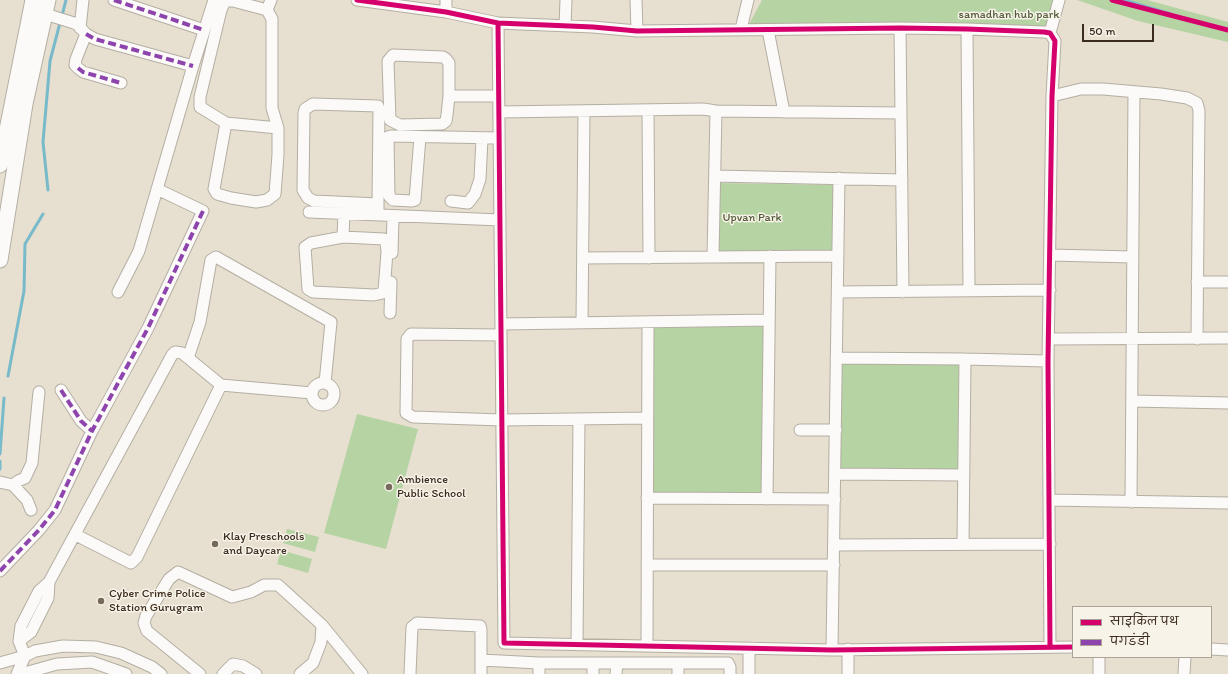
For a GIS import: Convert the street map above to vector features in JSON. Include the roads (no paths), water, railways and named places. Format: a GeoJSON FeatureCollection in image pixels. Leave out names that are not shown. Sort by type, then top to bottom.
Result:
{"type":"FeatureCollection","features":[{"type":"Feature","properties":{"kind":"main road"},"geometry":{"type":"LineString","coordinates":[[0,165],[33,0]]}},
{"type":"Feature","properties":{"kind":"main road"},"geometry":{"type":"LineString","coordinates":[[0,260],[25,104],[50,10]]}},
{"type":"Feature","properties":{"kind":"street"},"geometry":{"type":"LineString","coordinates":[[83,0],[76,65],[83,72],[121,83]]}},
{"type":"Feature","properties":{"kind":"street"},"geometry":{"type":"LineString","coordinates":[[114,0],[204,30]]}},
{"type":"Feature","properties":{"kind":"street"},"geometry":{"type":"LineString","coordinates":[[118,292],[139,251],[193,66],[214,0]]}},
{"type":"Feature","properties":{"kind":"street"},"geometry":{"type":"LineString","coordinates":[[357,0],[446,12],[498,23],[593,27],[637,31],[900,28],[967,29],[1050,33]]}},
{"type":"Feature","properties":{"kind":"street"},"geometry":{"type":"LineString","coordinates":[[446,0],[446,12]]}},
{"type":"Feature","properties":{"kind":"street"},"geometry":{"type":"LineString","coordinates":[[565,26],[566,0]]}},
{"type":"Feature","properties":{"kind":"street"},"geometry":{"type":"LineString","coordinates":[[636,0],[637,31]]}},
{"type":"Feature","properties":{"kind":"street"},"geometry":{"type":"LineString","coordinates":[[741,29],[748,0]]}},
{"type":"Feature","properties":{"kind":"street"},"geometry":{"type":"LineString","coordinates":[[1050,647],[1048,361],[1052,96],[1055,41],[1050,33],[1059,0]]}},
{"type":"Feature","properties":{"kind":"street"},"geometry":{"type":"LineString","coordinates":[[226,123],[214,189],[217,194],[231,198],[256,202],[267,200],[275,194],[278,128],[272,108],[272,19],[269,5],[233,1],[225,1],[221,10],[200,97],[200,107],[226,123],[278,128]]}},
{"type":"Feature","properties":{"kind":"street"},"geometry":{"type":"LineString","coordinates":[[50,10],[95,39],[193,66]]}},
{"type":"Feature","properties":{"kind":"street"},"geometry":{"type":"LineString","coordinates":[[498,23],[504,643],[832,650],[1072,647]]}},
{"type":"Feature","properties":{"kind":"street"},"geometry":{"type":"LineString","coordinates":[[900,28],[903,292]]}},
{"type":"Feature","properties":{"kind":"street"},"geometry":{"type":"LineString","coordinates":[[967,29],[969,291]]}},
{"type":"Feature","properties":{"kind":"street"},"geometry":{"type":"LineString","coordinates":[[768,30],[784,112]]}},
{"type":"Feature","properties":{"kind":"street"},"geometry":{"type":"LineString","coordinates":[[393,55],[443,57],[449,63],[449,96],[446,121],[442,124],[395,124],[390,120],[388,61],[393,55]]}},
{"type":"Feature","properties":{"kind":"street"},"geometry":{"type":"LineString","coordinates":[[1052,96],[1081,89],[1103,89],[1183,97],[1197,103],[1199,111],[1197,339]]}},
{"type":"Feature","properties":{"kind":"street"},"geometry":{"type":"LineString","coordinates":[[1132,502],[1134,92]]}},
{"type":"Feature","properties":{"kind":"street"},"geometry":{"type":"LineString","coordinates":[[449,96],[498,96]]}},
{"type":"Feature","properties":{"kind":"street"},"geometry":{"type":"LineString","coordinates":[[378,209],[378,106],[313,104],[305,110],[304,113],[303,190],[305,194],[314,201],[378,209],[393,216],[500,220]]}},
{"type":"Feature","properties":{"kind":"street"},"geometry":{"type":"LineString","coordinates":[[499,112],[703,109],[716,111],[901,113]]}},
{"type":"Feature","properties":{"kind":"street"},"geometry":{"type":"LineString","coordinates":[[648,110],[649,258]]}},
{"type":"Feature","properties":{"kind":"street"},"geometry":{"type":"LineString","coordinates":[[582,323],[584,111]]}},
{"type":"Feature","properties":{"kind":"street"},"geometry":{"type":"LineString","coordinates":[[713,256],[716,111]]}},
{"type":"Feature","properties":{"kind":"street"},"geometry":{"type":"LineString","coordinates":[[420,137],[415,200],[412,201],[390,198],[388,196],[388,137],[391,136],[482,139],[499,138]]}},
{"type":"Feature","properties":{"kind":"street"},"geometry":{"type":"LineString","coordinates":[[451,201],[468,203],[475,194],[480,179],[482,139]]}},
{"type":"Feature","properties":{"kind":"street"},"geometry":{"type":"LineString","coordinates":[[715,176],[902,180]]}},
{"type":"Feature","properties":{"kind":"street"},"geometry":{"type":"LineString","coordinates":[[832,650],[839,178]]}},
{"type":"Feature","properties":{"kind":"street"},"geometry":{"type":"LineString","coordinates":[[0,570],[39,530],[55,510],[92,431],[148,328],[203,211],[158,189]]}},
{"type":"Feature","properties":{"kind":"street"},"geometry":{"type":"LineString","coordinates":[[309,212],[344,213],[378,209]]}},
{"type":"Feature","properties":{"kind":"street"},"geometry":{"type":"LineString","coordinates":[[343,237],[344,213]]}},
{"type":"Feature","properties":{"kind":"street"},"geometry":{"type":"LineString","coordinates":[[390,313],[393,216]]}},
{"type":"Feature","properties":{"kind":"street"},"geometry":{"type":"LineString","coordinates":[[343,237],[384,240],[387,252],[384,291],[382,293],[374,295],[313,292],[308,289],[305,247],[311,243],[343,237]]}},
{"type":"Feature","properties":{"kind":"street"},"geometry":{"type":"LineString","coordinates":[[1050,255],[1132,257]]}},
{"type":"Feature","properties":{"kind":"street"},"geometry":{"type":"LineString","coordinates":[[767,499],[770,256]]}},
{"type":"Feature","properties":{"kind":"street"},"geometry":{"type":"LineString","coordinates":[[583,258],[838,256]]}},
{"type":"Feature","properties":{"kind":"street"},"geometry":{"type":"LineString","coordinates":[[188,358],[200,322],[211,260],[216,257],[332,322],[325,383]]}},
{"type":"Feature","properties":{"kind":"street"},"geometry":{"type":"LineString","coordinates":[[1197,282],[1228,282]]}},
{"type":"Feature","properties":{"kind":"street"},"geometry":{"type":"LineString","coordinates":[[838,292],[1050,290]]}},
{"type":"Feature","properties":{"kind":"street"},"geometry":{"type":"LineString","coordinates":[[648,418],[502,420],[413,417],[406,413],[407,339],[411,334],[582,323],[769,320]]}},
{"type":"Feature","properties":{"kind":"street"},"geometry":{"type":"LineString","coordinates":[[647,646],[648,322]]}},
{"type":"Feature","properties":{"kind":"street"},"geometry":{"type":"LineString","coordinates":[[1049,339],[1228,338]]}},
{"type":"Feature","properties":{"kind":"street"},"geometry":{"type":"LineString","coordinates":[[26,656],[19,641],[21,626],[39,591],[49,582],[76,535],[172,355],[175,352],[182,353],[221,385],[312,393]]}},
{"type":"Feature","properties":{"kind":"street"},"geometry":{"type":"LineString","coordinates":[[836,358],[965,358],[1048,361]]}},
{"type":"Feature","properties":{"kind":"street"},"geometry":{"type":"LineString","coordinates":[[963,544],[965,358]]}},
{"type":"Feature","properties":{"kind":"street"},"geometry":{"type":"LineString","coordinates":[[325,383],[331,387],[334,393],[330,403],[323,405],[314,400],[312,393],[318,385],[325,383]]}},
{"type":"Feature","properties":{"kind":"street"},"geometry":{"type":"LineString","coordinates":[[76,535],[131,563],[137,557],[221,385]]}},
{"type":"Feature","properties":{"kind":"street"},"geometry":{"type":"LineString","coordinates":[[61,390],[81,421],[92,431]]}},
{"type":"Feature","properties":{"kind":"street"},"geometry":{"type":"LineString","coordinates":[[13,485],[25,478],[32,463],[39,392]]}},
{"type":"Feature","properties":{"kind":"street"},"geometry":{"type":"LineString","coordinates":[[1132,401],[1228,403]]}},
{"type":"Feature","properties":{"kind":"street"},"geometry":{"type":"LineString","coordinates":[[578,645],[579,419]]}},
{"type":"Feature","properties":{"kind":"street"},"geometry":{"type":"LineString","coordinates":[[800,430],[836,430]]}},
{"type":"Feature","properties":{"kind":"street"},"geometry":{"type":"LineString","coordinates":[[835,474],[964,475]]}},
{"type":"Feature","properties":{"kind":"street"},"geometry":{"type":"LineString","coordinates":[[0,482],[13,485],[27,500],[31,510]]}},
{"type":"Feature","properties":{"kind":"street"},"geometry":{"type":"LineString","coordinates":[[647,498],[834,499]]}},
{"type":"Feature","properties":{"kind":"street"},"geometry":{"type":"LineString","coordinates":[[1049,500],[1228,503]]}},
{"type":"Feature","properties":{"kind":"street"},"geometry":{"type":"LineString","coordinates":[[834,545],[1050,544]]}},
{"type":"Feature","properties":{"kind":"street"},"geometry":{"type":"LineString","coordinates":[[647,565],[834,565]]}},
{"type":"Feature","properties":{"kind":"street"},"geometry":{"type":"LineString","coordinates":[[200,674],[147,631],[144,623],[146,616],[169,579],[178,572],[232,597],[251,592],[264,585],[278,585],[322,625],[362,674]]}},
{"type":"Feature","properties":{"kind":"street"},"geometry":{"type":"LineString","coordinates":[[410,674],[412,627],[417,623],[480,626],[481,674]]}},
{"type":"Feature","properties":{"kind":"street"},"geometry":{"type":"LineString","coordinates":[[300,674],[313,663],[321,642],[322,625]]}},
{"type":"Feature","properties":{"kind":"street"},"geometry":{"type":"LineString","coordinates":[[595,667],[601,645]]}},
{"type":"Feature","properties":{"kind":"street"},"geometry":{"type":"LineString","coordinates":[[0,663],[26,656],[35,651],[63,646],[96,647],[121,653],[152,667],[161,674]]}},
{"type":"Feature","properties":{"kind":"street"},"geometry":{"type":"LineString","coordinates":[[749,648],[749,674]]}},
{"type":"Feature","properties":{"kind":"street"},"geometry":{"type":"LineString","coordinates":[[848,649],[848,674]]}},
{"type":"Feature","properties":{"kind":"street"},"geometry":{"type":"LineString","coordinates":[[1212,649],[1228,650]]}},
{"type":"Feature","properties":{"kind":"street"},"geometry":{"type":"LineString","coordinates":[[17,674],[26,656]]}},
{"type":"Feature","properties":{"kind":"street"},"geometry":{"type":"LineString","coordinates":[[1099,674],[1100,658]]}},
{"type":"Feature","properties":{"kind":"street"},"geometry":{"type":"LineString","coordinates":[[1184,674],[1185,658]]}},
{"type":"Feature","properties":{"kind":"street"},"geometry":{"type":"LineString","coordinates":[[481,660],[539,669],[595,667],[616,669],[678,669],[728,664],[730,667],[730,674]]}},
{"type":"Feature","properties":{"kind":"street"},"geometry":{"type":"LineString","coordinates":[[21,674],[57,664],[92,662],[126,674]]}},
{"type":"Feature","properties":{"kind":"street"},"geometry":{"type":"LineString","coordinates":[[223,674],[233,664],[243,666],[256,674]]}},
{"type":"Feature","properties":{"kind":"waterway"},"geometry":{"type":"LineString","coordinates":[[48,190],[43,142],[50,61],[66,0]]}},
{"type":"Feature","properties":{"kind":"waterway"},"geometry":{"type":"LineString","coordinates":[[1124,0],[1171,14]]}},
{"type":"Feature","properties":{"kind":"waterway"},"geometry":{"type":"LineString","coordinates":[[8,376],[24,291],[25,244],[43,214]]}},
{"type":"Feature","properties":{"kind":"waterway"},"geometry":{"type":"LineString","coordinates":[[0,454],[4,398]]}},
{"type":"Feature","properties":{"kind":"waterway"},"geometry":{"type":"LineString","coordinates":[[0,461],[0,469]]}},
{"type":"Feature","properties":{"kind":"place","name":"Ambience Public School"},"geometry":{"type":"Point","coordinates":[389,487]}},
{"type":"Feature","properties":{"kind":"place","name":"Klay Preschools and Daycare"},"geometry":{"type":"Point","coordinates":[215,544]}},
{"type":"Feature","properties":{"kind":"place","name":"Cyber Crime Police Station Gurugram"},"geometry":{"type":"Point","coordinates":[101,601]}},
{"type":"Feature","properties":{"kind":"park label","name":"samadhan hub park"},"geometry":{"type":"Point","coordinates":[1009,15]}},
{"type":"Feature","properties":{"kind":"park label","name":"Upvan Park"},"geometry":{"type":"Point","coordinates":[752,218]}}]}
